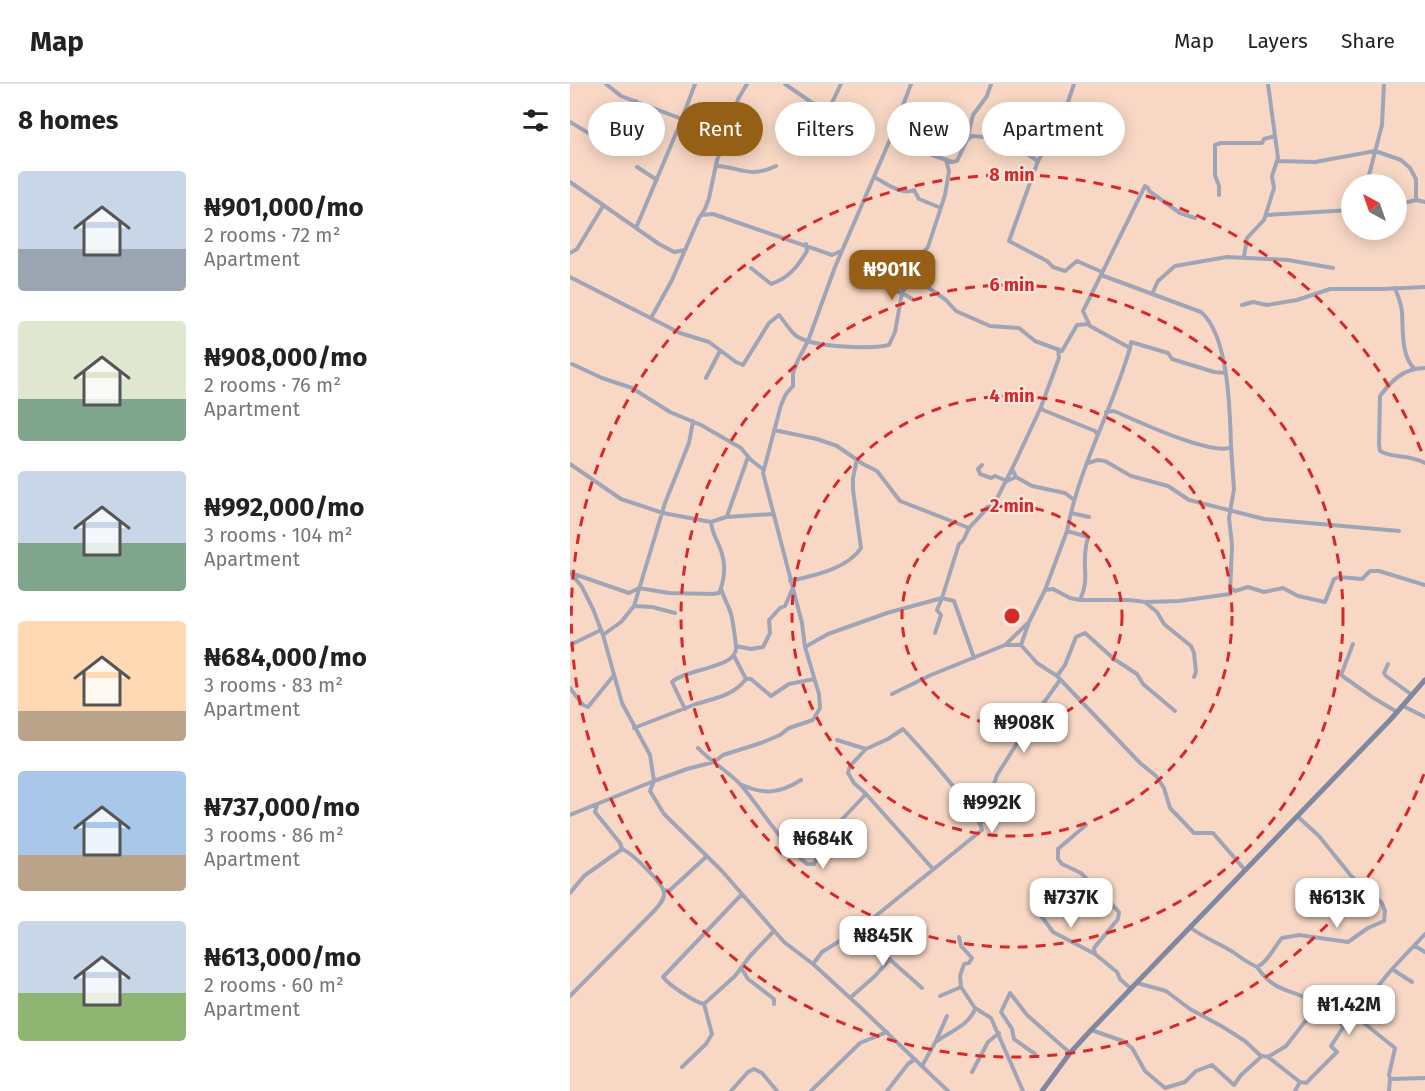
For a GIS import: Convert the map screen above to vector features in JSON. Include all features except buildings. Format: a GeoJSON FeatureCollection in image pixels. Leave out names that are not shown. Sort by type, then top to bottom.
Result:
{"type":"FeatureCollection","features":[{"type":"Feature","properties":{"kind":"street"},"geometry":{"type":"LineString","coordinates":[[606,84],[621,96],[677,117]]}},
{"type":"Feature","properties":{"kind":"street"},"geometry":{"type":"LineString","coordinates":[[688,102],[695,84]]}},
{"type":"Feature","properties":{"kind":"street"},"geometry":{"type":"LineString","coordinates":[[651,318],[672,280],[709,198],[716,166],[738,99],[747,84]]}},
{"type":"Feature","properties":{"kind":"street"},"geometry":{"type":"LineString","coordinates":[[785,84],[827,112],[841,84]]}},
{"type":"Feature","properties":{"kind":"street"},"geometry":{"type":"LineString","coordinates":[[904,102],[911,84]]}},
{"type":"Feature","properties":{"kind":"street"},"geometry":{"type":"LineString","coordinates":[[970,126],[973,115],[987,96],[992,84]]}},
{"type":"Feature","properties":{"kind":"street"},"geometry":{"type":"LineString","coordinates":[[1045,590],[1053,589],[1070,598],[1080,600],[1146,602],[1187,600],[1230,594],[1231,588],[1232,545],[1229,518],[1234,489],[1226,373],[1208,318],[1201,312],[1152,294],[1077,261],[1065,271],[1053,267],[1047,261],[1009,241],[1038,161],[1063,117],[1074,84]]}},
{"type":"Feature","properties":{"kind":"street"},"geometry":{"type":"LineString","coordinates":[[1244,257],[1247,238],[1264,220],[1274,188],[1272,176],[1277,161],[1269,84]]}},
{"type":"Feature","properties":{"kind":"street"},"geometry":{"type":"LineString","coordinates":[[1369,174],[1382,125],[1384,84]]}},
{"type":"Feature","properties":{"kind":"street"},"geometry":{"type":"LineString","coordinates":[[570,122],[613,148],[636,101]]}},
{"type":"Feature","properties":{"kind":"street"},"geometry":{"type":"LineString","coordinates":[[636,228],[677,131]]}},
{"type":"Feature","properties":{"kind":"street"},"geometry":{"type":"LineString","coordinates":[[1219,195],[1215,175],[1215,145],[1262,143],[1263,139],[1275,136]]}},
{"type":"Feature","properties":{"kind":"street"},"geometry":{"type":"LineString","coordinates":[[970,137],[996,138],[1008,142],[1038,161]]}},
{"type":"Feature","properties":{"kind":"street"},"geometry":{"type":"LineString","coordinates":[[570,815],[654,781],[714,762],[723,755],[780,735],[789,728],[813,720],[820,708],[819,694],[805,647],[763,473],[786,394],[793,386],[793,373],[842,250],[887,147]]}},
{"type":"Feature","properties":{"kind":"street"},"geometry":{"type":"LineString","coordinates":[[1277,161],[1315,162],[1375,151],[1401,160],[1410,168],[1416,179],[1416,200]]}},
{"type":"Feature","properties":{"kind":"street"},"geometry":{"type":"LineString","coordinates":[[937,156],[952,162],[957,161],[959,156]]}},
{"type":"Feature","properties":{"kind":"street"},"geometry":{"type":"LineString","coordinates":[[570,277],[680,333],[709,342],[743,365],[769,322],[779,315],[794,335],[808,340],[855,347],[889,345],[902,293],[920,256],[928,247],[941,208],[949,171],[946,159]]}},
{"type":"Feature","properties":{"kind":"street"},"geometry":{"type":"LineString","coordinates":[[716,166],[753,174],[776,166]]}},
{"type":"Feature","properties":{"kind":"street"},"geometry":{"type":"LineString","coordinates":[[638,167],[657,180]]}},
{"type":"Feature","properties":{"kind":"street"},"geometry":{"type":"LineString","coordinates":[[874,177],[902,192],[914,190],[920,199],[941,208]]}},
{"type":"Feature","properties":{"kind":"street"},"geometry":{"type":"LineString","coordinates":[[570,182],[674,252],[685,250]]}},
{"type":"Feature","properties":{"kind":"street"},"geometry":{"type":"LineString","coordinates":[[1130,348],[1089,324],[1083,311],[1101,273],[1145,186],[1180,213],[1195,218]]}},
{"type":"Feature","properties":{"kind":"street"},"geometry":{"type":"LineString","coordinates":[[1407,203],[1416,200],[1425,202]]}},
{"type":"Feature","properties":{"kind":"street"},"geometry":{"type":"LineString","coordinates":[[570,252],[577,249],[603,206]]}},
{"type":"Feature","properties":{"kind":"street"},"geometry":{"type":"LineString","coordinates":[[1266,215],[1341,211]]}},
{"type":"Feature","properties":{"kind":"street"},"geometry":{"type":"LineString","coordinates":[[701,214],[713,214],[806,244],[832,255],[842,250]]}},
{"type":"Feature","properties":{"kind":"street"},"geometry":{"type":"LineString","coordinates":[[751,268],[771,284],[778,282],[797,267],[807,251],[806,244]]}},
{"type":"Feature","properties":{"kind":"street"},"geometry":{"type":"LineString","coordinates":[[1152,294],[1158,281],[1175,266],[1227,257],[1288,260],[1333,268]]}},
{"type":"Feature","properties":{"kind":"street"},"geometry":{"type":"LineString","coordinates":[[914,272],[919,281],[946,300],[956,311],[990,326],[1019,328],[1035,341],[1062,351],[1077,325],[1089,324]]}},
{"type":"Feature","properties":{"kind":"street"},"geometry":{"type":"LineString","coordinates":[[881,286],[912,299]]}},
{"type":"Feature","properties":{"kind":"street"},"geometry":{"type":"LineString","coordinates":[[1242,305],[1253,302],[1267,305],[1297,300],[1330,289],[1425,286]]}},
{"type":"Feature","properties":{"kind":"street"},"geometry":{"type":"LineString","coordinates":[[1395,288],[1400,300],[1405,347],[1410,364],[1414,368]]}},
{"type":"Feature","properties":{"kind":"street"},"geometry":{"type":"LineString","coordinates":[[1021,645],[1067,531],[1074,500],[1106,412],[1116,393],[1131,342],[1168,353],[1172,359],[1226,373]]}},
{"type":"Feature","properties":{"kind":"street"},"geometry":{"type":"LineString","coordinates":[[934,633],[940,615],[937,610],[958,544],[963,542],[969,528],[980,519],[987,507],[993,506],[1006,481],[1041,407],[1059,358],[1058,349]]}},
{"type":"Feature","properties":{"kind":"street"},"geometry":{"type":"LineString","coordinates":[[706,378],[720,351]]}},
{"type":"Feature","properties":{"kind":"street"},"geometry":{"type":"LineString","coordinates":[[572,364],[602,378],[632,388],[670,412],[693,421],[741,448],[764,470]]}},
{"type":"Feature","properties":{"kind":"street"},"geometry":{"type":"LineString","coordinates":[[1425,368],[1414,368],[1399,375],[1380,396],[1379,444],[1380,451],[1389,456],[1407,456],[1425,463]]}},
{"type":"Feature","properties":{"kind":"street"},"geometry":{"type":"LineString","coordinates":[[1041,407],[1043,410],[1095,431],[1098,436]]}},
{"type":"Feature","properties":{"kind":"street"},"geometry":{"type":"LineString","coordinates":[[1106,412],[1114,411],[1209,448],[1227,450],[1232,447]]}},
{"type":"Feature","properties":{"kind":"street"},"geometry":{"type":"LineString","coordinates":[[570,645],[621,622],[634,606],[663,513],[689,443],[693,421]]}},
{"type":"Feature","properties":{"kind":"street"},"geometry":{"type":"LineString","coordinates":[[774,430],[817,439],[837,446],[877,471],[900,501],[969,528]]}},
{"type":"Feature","properties":{"kind":"street"},"geometry":{"type":"LineString","coordinates":[[727,516],[749,457]]}},
{"type":"Feature","properties":{"kind":"street"},"geometry":{"type":"LineString","coordinates":[[790,581],[814,576],[834,567],[855,556],[861,549],[853,490],[857,459]]}},
{"type":"Feature","properties":{"kind":"street"},"geometry":{"type":"LineString","coordinates":[[1088,463],[1098,460],[1105,461],[1131,476],[1168,486],[1189,500],[1264,519],[1399,531]]}},
{"type":"Feature","properties":{"kind":"street"},"geometry":{"type":"LineString","coordinates":[[570,464],[621,499],[663,513],[711,522],[727,516],[773,514]]}},
{"type":"Feature","properties":{"kind":"street"},"geometry":{"type":"LineString","coordinates":[[982,465],[978,469],[980,474],[991,478],[995,476],[1006,481],[1016,477]]}},
{"type":"Feature","properties":{"kind":"street"},"geometry":{"type":"LineString","coordinates":[[1012,469],[1016,477],[1032,486],[1065,492],[1074,500]]}},
{"type":"Feature","properties":{"kind":"street"},"geometry":{"type":"LineString","coordinates":[[762,514],[770,500]]}},
{"type":"Feature","properties":{"kind":"street"},"geometry":{"type":"LineString","coordinates":[[1071,513],[1089,517]]}},
{"type":"Feature","properties":{"kind":"street"},"geometry":{"type":"LineString","coordinates":[[570,572],[629,593],[639,588],[669,592],[718,593],[724,583],[723,555],[712,534],[711,522]]}},
{"type":"Feature","properties":{"kind":"street"},"geometry":{"type":"LineString","coordinates":[[1067,531],[1088,537],[1085,567],[1087,577],[1080,600]]}},
{"type":"Feature","properties":{"kind":"street"},"geometry":{"type":"LineString","coordinates":[[1231,588],[1235,591],[1248,587],[1264,592],[1283,588],[1298,596],[1325,602],[1334,579],[1339,577],[1362,579],[1370,571],[1379,571],[1425,585]]}},
{"type":"Feature","properties":{"kind":"street"},"geometry":{"type":"LineString","coordinates":[[570,572],[585,591],[602,632],[622,703],[651,755],[654,781],[650,791],[657,806],[707,856],[774,931],[887,1032],[948,1091]]}},
{"type":"Feature","properties":{"kind":"street"},"geometry":{"type":"LineString","coordinates":[[721,588],[731,615],[736,646],[734,656],[746,680]]}},
{"type":"Feature","properties":{"kind":"street"},"geometry":{"type":"LineString","coordinates":[[736,646],[751,649],[763,647],[770,633],[769,620],[785,606],[793,590]]}},
{"type":"Feature","properties":{"kind":"street"},"geometry":{"type":"LineString","coordinates":[[805,647],[828,634],[942,598],[954,601],[974,658]]}},
{"type":"Feature","properties":{"kind":"street"},"geometry":{"type":"LineString","coordinates":[[1146,602],[1157,612],[1164,624],[1191,646],[1196,672],[1194,677]]}},
{"type":"Feature","properties":{"kind":"street"},"geometry":{"type":"LineString","coordinates":[[634,606],[652,607],[675,613]]}},
{"type":"Feature","properties":{"kind":"street"},"geometry":{"type":"LineString","coordinates":[[892,694],[1005,645],[1029,622]]}},
{"type":"Feature","properties":{"kind":"street"},"geometry":{"type":"LineString","coordinates":[[813,964],[822,952],[853,933],[965,846],[982,830],[981,823],[997,775],[1058,678],[1076,637],[1085,633],[1114,659],[1137,674],[1143,684],[1175,711]]}},
{"type":"Feature","properties":{"kind":"street"},"geometry":{"type":"LineString","coordinates":[[1353,644],[1341,675],[1363,692],[1398,712]]}},
{"type":"Feature","properties":{"kind":"street"},"geometry":{"type":"LineString","coordinates":[[1005,645],[1021,645],[1037,663],[1058,678],[1140,763],[1156,776],[1164,788],[1167,801],[1185,825],[1194,833],[1213,833],[1245,870]]}},
{"type":"Feature","properties":{"kind":"street"},"geometry":{"type":"LineString","coordinates":[[685,709],[672,682],[688,672],[723,664],[734,656]]}},
{"type":"Feature","properties":{"kind":"street"},"geometry":{"type":"LineString","coordinates":[[1388,664],[1384,673],[1386,676],[1412,695]]}},
{"type":"Feature","properties":{"kind":"street"},"geometry":{"type":"LineString","coordinates":[[570,688],[583,705],[588,707],[614,675]]}},
{"type":"Feature","properties":{"kind":"street"},"geometry":{"type":"LineString","coordinates":[[746,680],[752,680],[771,696],[789,684],[814,679]]}},
{"type":"Feature","properties":{"kind":"street"},"geometry":{"type":"LineString","coordinates":[[634,728],[727,695],[746,680]]}},
{"type":"Feature","properties":{"kind":"street"},"geometry":{"type":"LineString","coordinates":[[1041,1091],[1091,1030],[1398,712],[1425,680]]}},
{"type":"Feature","properties":{"kind":"street"},"geometry":{"type":"LineString","coordinates":[[1403,706],[1425,717]]}},
{"type":"Feature","properties":{"kind":"street"},"geometry":{"type":"LineString","coordinates":[[933,869],[854,783],[848,773],[850,766],[866,749],[888,740],[903,729],[981,823]]}},
{"type":"Feature","properties":{"kind":"street"},"geometry":{"type":"LineString","coordinates":[[837,740],[866,749]]}},
{"type":"Feature","properties":{"kind":"street"},"geometry":{"type":"LineString","coordinates":[[698,748],[740,784],[765,818],[807,864],[814,864],[831,831],[866,794]]}},
{"type":"Feature","properties":{"kind":"street"},"geometry":{"type":"LineString","coordinates":[[740,784],[763,792],[781,790],[801,780]]}},
{"type":"Feature","properties":{"kind":"street"},"geometry":{"type":"LineString","coordinates":[[597,804],[595,812],[620,843],[622,849],[648,870],[667,891]]}},
{"type":"Feature","properties":{"kind":"street"},"geometry":{"type":"LineString","coordinates":[[1257,967],[1264,964],[1282,938],[1299,935],[1348,942],[1368,928],[1384,921],[1385,911],[1382,903],[1352,877],[1319,836],[1297,816]]}},
{"type":"Feature","properties":{"kind":"street"},"geometry":{"type":"LineString","coordinates":[[1086,825],[1058,849],[1058,859],[1062,864],[1081,873],[1119,912],[1118,919],[1094,948],[1095,954]]}},
{"type":"Feature","properties":{"kind":"street"},"geometry":{"type":"LineString","coordinates":[[570,893],[584,876],[622,849]]}},
{"type":"Feature","properties":{"kind":"street"},"geometry":{"type":"LineString","coordinates":[[570,996],[655,910],[667,891],[707,856]]}},
{"type":"Feature","properties":{"kind":"street"},"geometry":{"type":"LineString","coordinates":[[704,1004],[698,1003],[663,977],[742,894]]}},
{"type":"Feature","properties":{"kind":"street"},"geometry":{"type":"LineString","coordinates":[[1039,914],[1053,932],[1095,954],[1117,972],[1120,979],[1131,990]]}},
{"type":"Feature","properties":{"kind":"street"},"geometry":{"type":"LineString","coordinates":[[1191,928],[1204,938],[1257,967],[1265,978],[1282,990],[1304,997],[1318,1005],[1344,1026]]}},
{"type":"Feature","properties":{"kind":"street"},"geometry":{"type":"LineString","coordinates":[[704,1004],[774,931]]}},
{"type":"Feature","properties":{"kind":"street"},"geometry":{"type":"LineString","coordinates":[[853,933],[869,940],[922,988]]}},
{"type":"Feature","properties":{"kind":"street"},"geometry":{"type":"LineString","coordinates":[[1137,983],[1166,991],[1190,1010],[1223,1026],[1262,1056],[1300,1082],[1306,1083],[1337,1052],[1331,1046],[1344,1026],[1425,934]]}},
{"type":"Feature","properties":{"kind":"street"},"geometry":{"type":"LineString","coordinates":[[959,937],[961,946],[972,958],[969,963],[964,964],[960,976],[961,987],[975,1009],[991,1018],[1023,1091]]}},
{"type":"Feature","properties":{"kind":"street"},"geometry":{"type":"LineString","coordinates":[[1415,946],[1425,952]]}},
{"type":"Feature","properties":{"kind":"street"},"geometry":{"type":"LineString","coordinates":[[850,998],[890,959]]}},
{"type":"Feature","properties":{"kind":"street"},"geometry":{"type":"LineString","coordinates":[[741,968],[748,979],[774,999],[774,1004]]}},
{"type":"Feature","properties":{"kind":"street"},"geometry":{"type":"LineString","coordinates":[[1392,969],[1412,982]]}},
{"type":"Feature","properties":{"kind":"street"},"geometry":{"type":"LineString","coordinates":[[940,996],[961,987]]}},
{"type":"Feature","properties":{"kind":"street"},"geometry":{"type":"LineString","coordinates":[[1035,1054],[1014,1039],[1012,1029],[1001,1012],[1010,993],[1027,1015],[1070,1053]]}},
{"type":"Feature","properties":{"kind":"street"},"geometry":{"type":"LineString","coordinates":[[682,1067],[706,1044],[712,1034],[704,1004]]}},
{"type":"Feature","properties":{"kind":"street"},"geometry":{"type":"LineString","coordinates":[[1268,1058],[1286,1046],[1318,1005]]}},
{"type":"Feature","properties":{"kind":"street"},"geometry":{"type":"LineString","coordinates":[[936,1041],[953,1032],[972,1017],[975,1009]]}},
{"type":"Feature","properties":{"kind":"street"},"geometry":{"type":"LineString","coordinates":[[922,1065],[947,1016]]}},
{"type":"Feature","properties":{"kind":"street"},"geometry":{"type":"LineString","coordinates":[[1352,1017],[1355,1016],[1365,1022],[1395,1048],[1389,1075],[1389,1091]]}},
{"type":"Feature","properties":{"kind":"street"},"geometry":{"type":"LineString","coordinates":[[1091,1030],[1123,1041],[1132,1048],[1145,1071],[1165,1088],[1185,1082],[1196,1071],[1212,1065],[1234,1085],[1240,1075],[1262,1056]]}},
{"type":"Feature","properties":{"kind":"street"},"geometry":{"type":"LineString","coordinates":[[811,1091],[860,1043],[887,1032]]}},
{"type":"Feature","properties":{"kind":"street"},"geometry":{"type":"LineString","coordinates":[[972,1072],[988,1041],[999,1033]]}},
{"type":"Feature","properties":{"kind":"street"},"geometry":{"type":"LineString","coordinates":[[887,1091],[908,1064],[915,1059]]}},
{"type":"Feature","properties":{"kind":"street"},"geometry":{"type":"LineString","coordinates":[[731,1091],[748,1072],[754,1069],[762,1073],[777,1091]]}},
{"type":"Feature","properties":{"kind":"street"},"geometry":{"type":"LineString","coordinates":[[1390,1079],[1425,1078]]}},
{"type":"Feature","properties":{"kind":"street"},"geometry":{"type":"LineString","coordinates":[[1295,1091],[1300,1082]]}}]}
